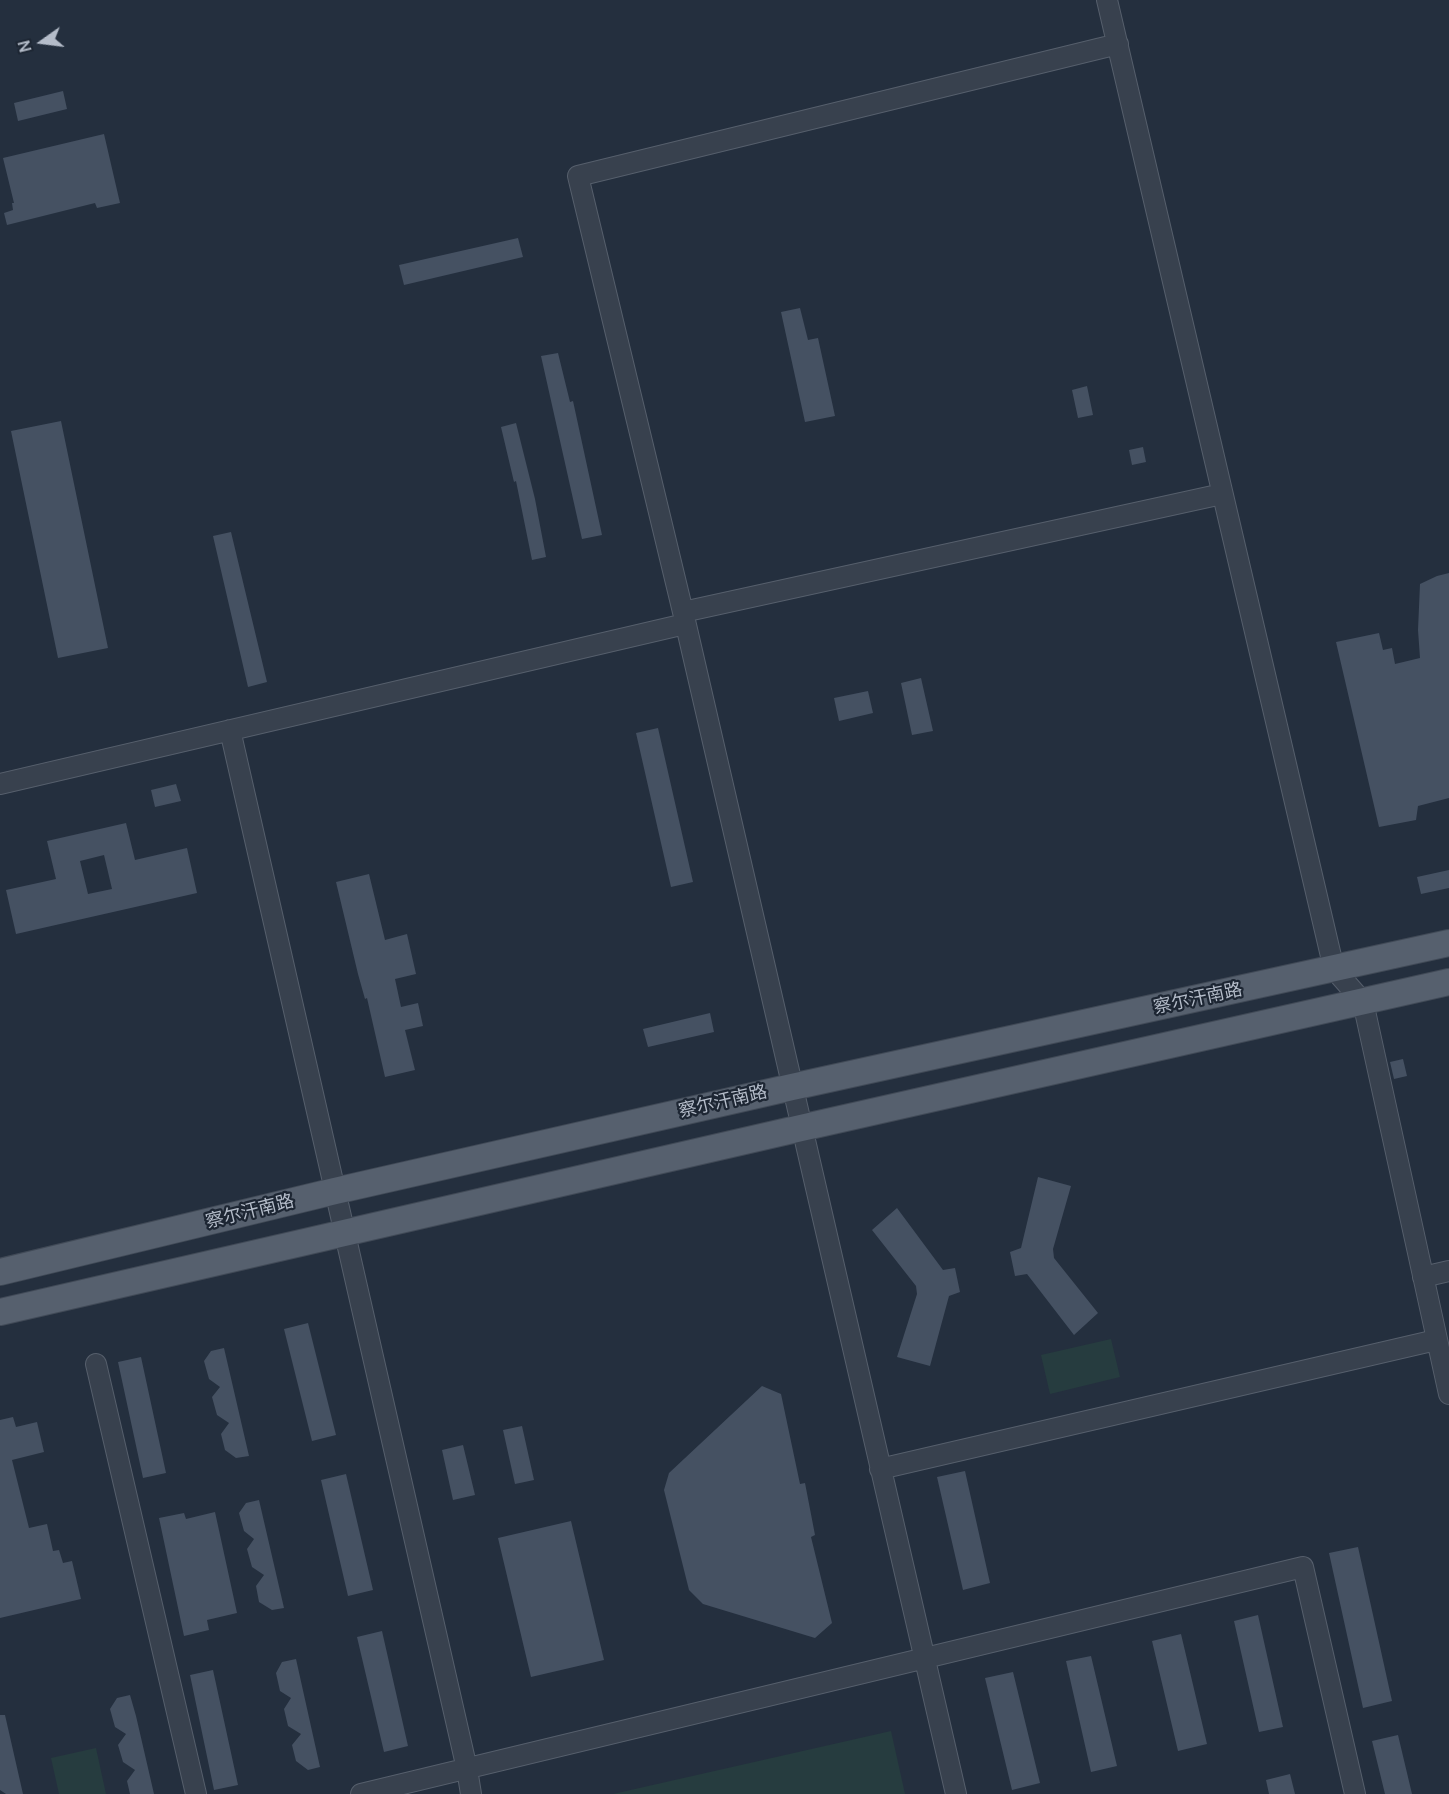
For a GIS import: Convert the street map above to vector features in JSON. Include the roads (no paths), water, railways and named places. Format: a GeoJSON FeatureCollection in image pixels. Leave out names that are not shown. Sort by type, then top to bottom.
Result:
{"type":"FeatureCollection","features":[{"type":"Feature","properties":{"kind":"main road","name":"察尔汗南路"},"geometry":{"type":"LineString","coordinates":[[0,1272],[335,1191],[792,1087],[1449,943]]}},
{"type":"Feature","properties":{"kind":"main road"},"geometry":{"type":"LineString","coordinates":[[0,1312],[1449,982]]}},
{"type":"Feature","properties":{"kind":"street"},"geometry":{"type":"LineString","coordinates":[[1107,0],[1334,969],[1363,1002],[1449,1394]]}},
{"type":"Feature","properties":{"kind":"street"},"geometry":{"type":"LineString","coordinates":[[956,1794],[684,618],[578,176],[1118,44]]}},
{"type":"Feature","properties":{"kind":"street"},"geometry":{"type":"LineString","coordinates":[[0,784],[684,618],[1222,494]]}},
{"type":"Feature","properties":{"kind":"street"},"geometry":{"type":"LineString","coordinates":[[230,730],[471,1794]]}},
{"type":"Feature","properties":{"kind":"street"},"geometry":{"type":"LineString","coordinates":[[1423,1277],[1449,1270]]}},
{"type":"Feature","properties":{"kind":"street"},"geometry":{"type":"LineString","coordinates":[[880,1468],[1436,1340]]}},
{"type":"Feature","properties":{"kind":"street"},"geometry":{"type":"LineString","coordinates":[[96,1364],[196,1794]]}},
{"type":"Feature","properties":{"kind":"street"},"geometry":{"type":"LineString","coordinates":[[361,1794],[1303,1567],[1355,1794]]}}]}
